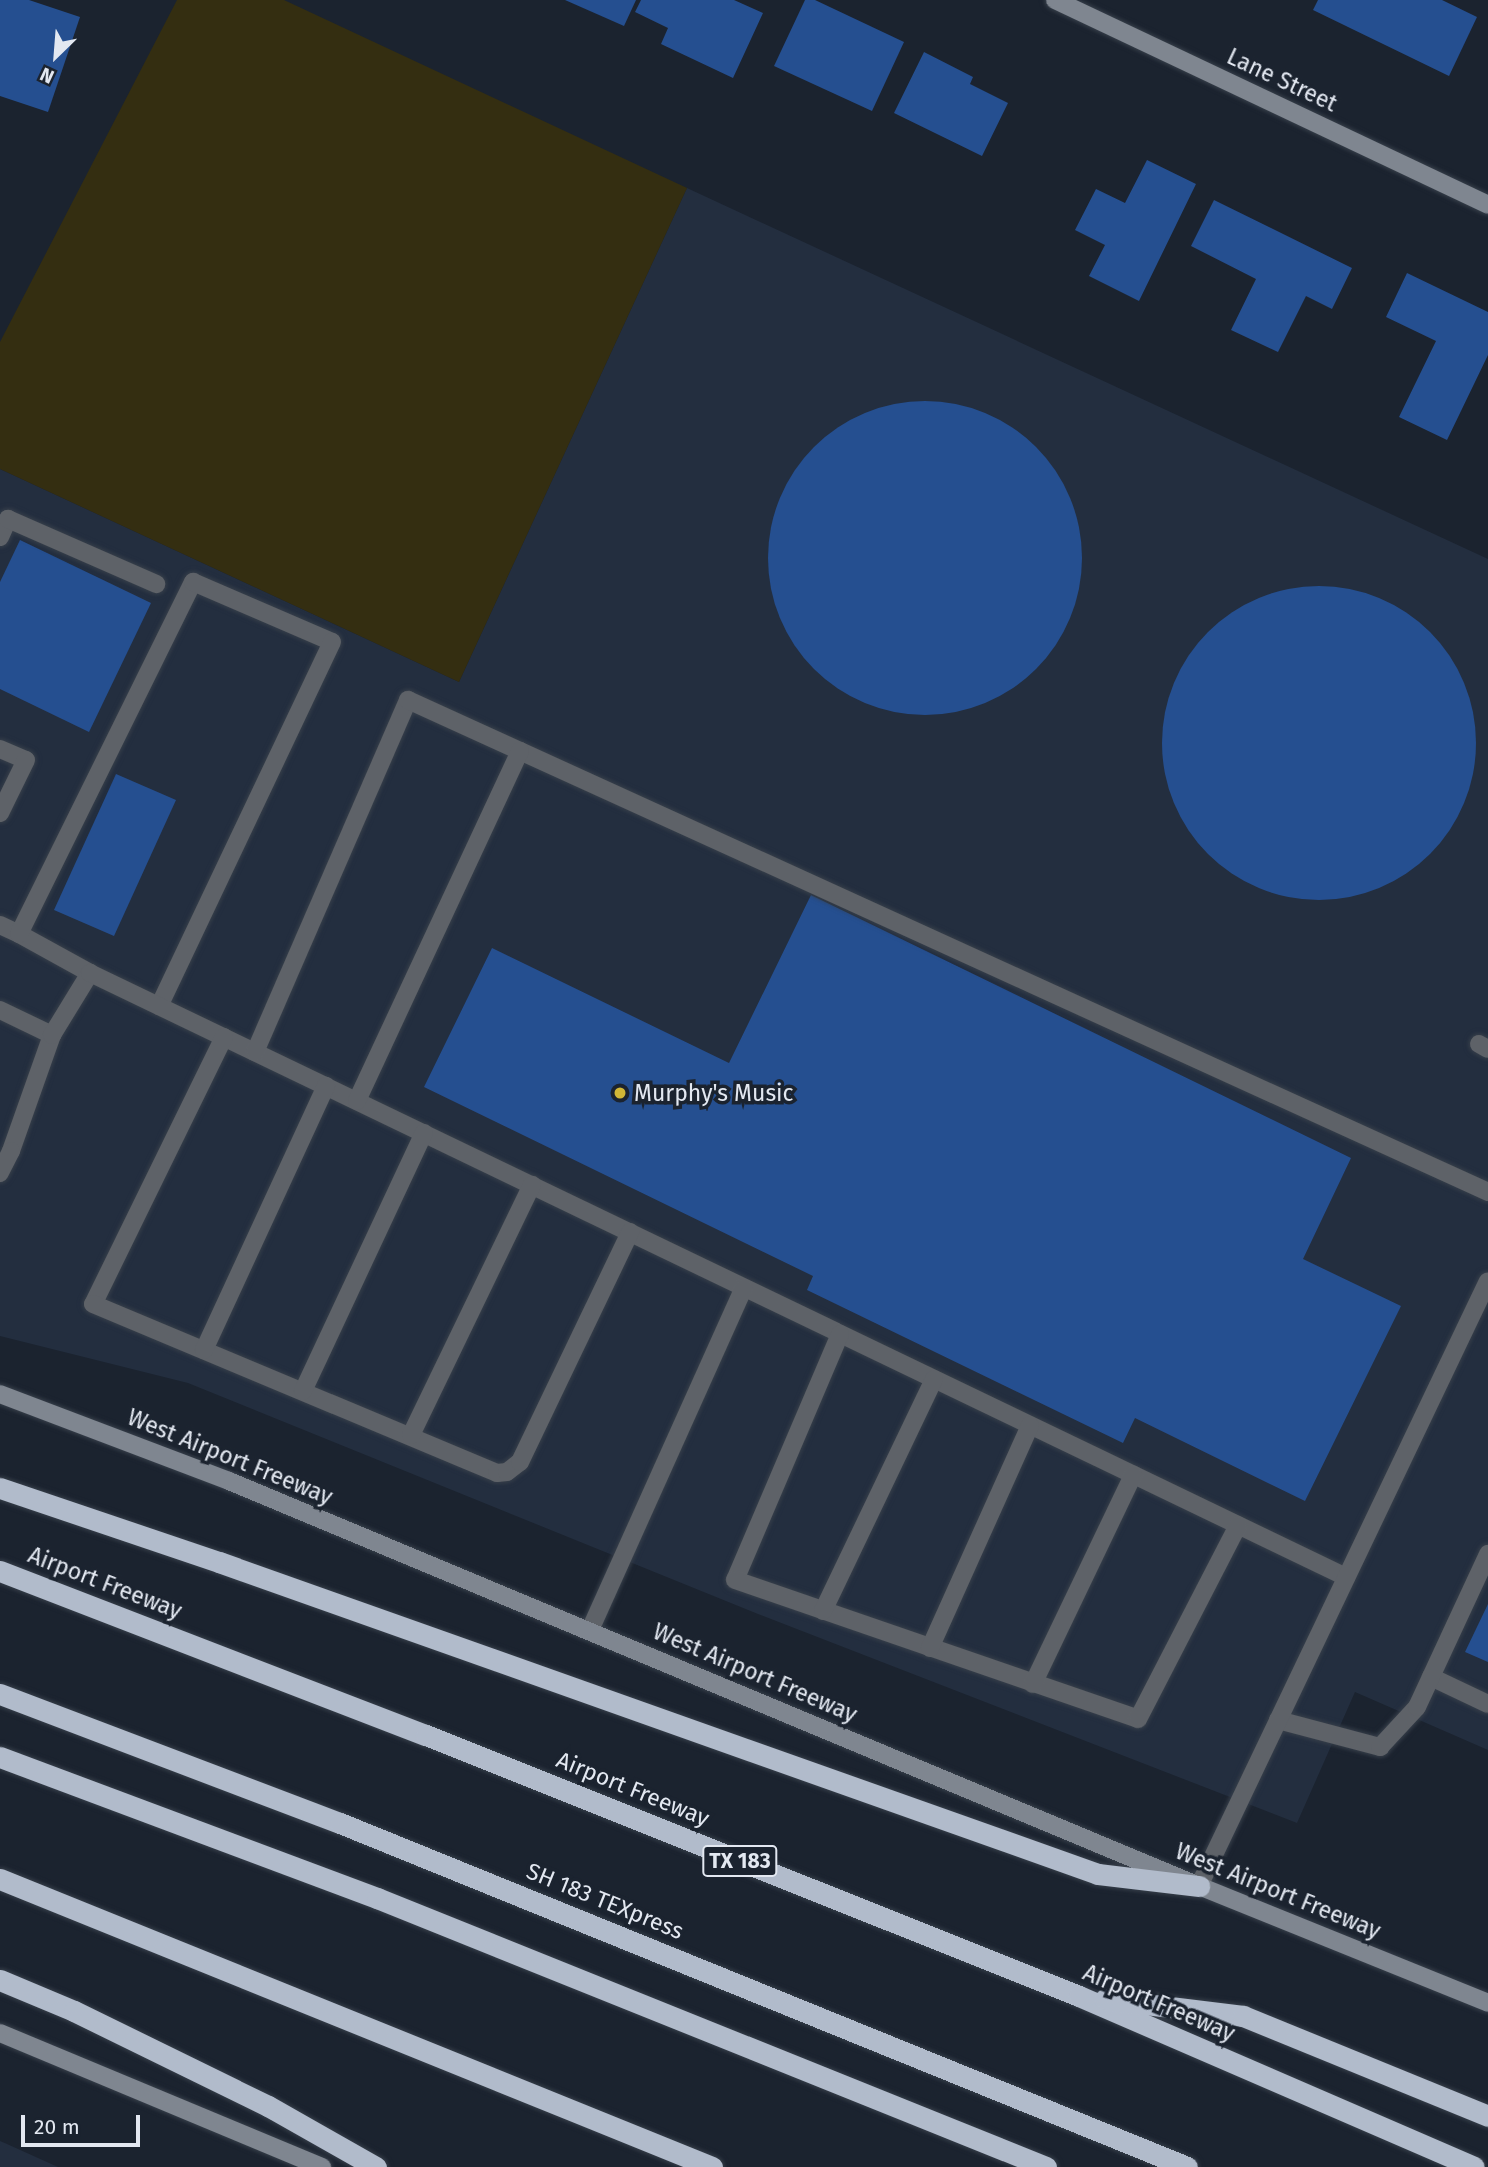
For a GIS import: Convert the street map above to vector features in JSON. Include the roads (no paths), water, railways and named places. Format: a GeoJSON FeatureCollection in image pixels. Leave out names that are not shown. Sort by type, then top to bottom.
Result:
{"type":"FeatureCollection","features":[{"type":"Feature","properties":{"kind":"highway"},"geometry":{"type":"LineString","coordinates":[[0,1488],[232,1567],[1098,1874],[1199,1886]]}},
{"type":"Feature","properties":{"kind":"highway","name":"Airport Freeway"},"geometry":{"type":"LineString","coordinates":[[0,1571],[426,1735],[1079,1996],[1474,2167]]}},
{"type":"Feature","properties":{"kind":"highway","name":"SH 183 TEXpress"},"geometry":{"type":"LineString","coordinates":[[0,1695],[340,1823],[1187,2167]]}},
{"type":"Feature","properties":{"kind":"highway"},"geometry":{"type":"LineString","coordinates":[[0,1757],[377,1898],[1046,2167]]}},
{"type":"Feature","properties":{"kind":"highway"},"geometry":{"type":"LineString","coordinates":[[0,1879],[712,2167]]}},
{"type":"Feature","properties":{"kind":"highway"},"geometry":{"type":"LineString","coordinates":[[0,1980],[74,2011],[268,2106],[376,2167]]}},
{"type":"Feature","properties":{"kind":"highway"},"geometry":{"type":"LineString","coordinates":[[1079,1996],[1243,2016],[1488,2116]]}},
{"type":"Feature","properties":{"kind":"main road","name":"Lane Street"},"geometry":{"type":"LineString","coordinates":[[1055,0],[1488,205]]}},
{"type":"Feature","properties":{"kind":"main road","name":"West Airport Freeway"},"geometry":{"type":"LineString","coordinates":[[0,1394],[229,1480],[1199,1886],[1488,2003]]}},
{"type":"Feature","properties":{"kind":"main road"},"geometry":{"type":"LineString","coordinates":[[1442,1984],[1488,2016]]}},
{"type":"Feature","properties":{"kind":"main road"},"geometry":{"type":"LineString","coordinates":[[0,2033],[322,2167]]}},
{"type":"Feature","properties":{"kind":"lane"},"geometry":{"type":"LineString","coordinates":[[0,537],[8,519],[156,584]]}},
{"type":"Feature","properties":{"kind":"lane"},"geometry":{"type":"LineString","coordinates":[[19,934],[193,582],[332,642],[159,1006]]}},
{"type":"Feature","properties":{"kind":"lane"},"geometry":{"type":"LineString","coordinates":[[255,1052],[408,700],[1488,1192]]}},
{"type":"Feature","properties":{"kind":"lane"},"geometry":{"type":"LineString","coordinates":[[0,749],[26,760],[0,813]]}},
{"type":"Feature","properties":{"kind":"lane"},"geometry":{"type":"LineString","coordinates":[[357,1101],[520,751]]}},
{"type":"Feature","properties":{"kind":"lane"},"geometry":{"type":"LineString","coordinates":[[0,925],[90,973],[1346,1577]]}},
{"type":"Feature","properties":{"kind":"lane"},"geometry":{"type":"LineString","coordinates":[[0,1173],[11,1151],[52,1035],[90,973]]}},
{"type":"Feature","properties":{"kind":"lane"},"geometry":{"type":"LineString","coordinates":[[0,1010],[52,1035]]}},
{"type":"Feature","properties":{"kind":"lane"},"geometry":{"type":"LineString","coordinates":[[224,1037],[93,1304],[497,1473],[514,1469],[630,1232]]}},
{"type":"Feature","properties":{"kind":"lane"},"geometry":{"type":"LineString","coordinates":[[205,1350],[326,1086]]}},
{"type":"Feature","properties":{"kind":"lane"},"geometry":{"type":"LineString","coordinates":[[303,1391],[424,1133]]}},
{"type":"Feature","properties":{"kind":"lane"},"geometry":{"type":"LineString","coordinates":[[411,1435],[532,1185]]}},
{"type":"Feature","properties":{"kind":"lane"},"geometry":{"type":"LineString","coordinates":[[1199,1886],[1488,1281]]}},
{"type":"Feature","properties":{"kind":"lane"},"geometry":{"type":"LineString","coordinates":[[590,1630],[744,1288]]}},
{"type":"Feature","properties":{"kind":"lane"},"geometry":{"type":"LineString","coordinates":[[840,1334],[735,1580],[1138,1719],[1238,1525]]}},
{"type":"Feature","properties":{"kind":"lane"},"geometry":{"type":"LineString","coordinates":[[822,1611],[934,1379]]}},
{"type":"Feature","properties":{"kind":"lane"},"geometry":{"type":"LineString","coordinates":[[930,1648],[1030,1425]]}},
{"type":"Feature","properties":{"kind":"lane"},"geometry":{"type":"LineString","coordinates":[[1033,1684],[1133,1475]]}},
{"type":"Feature","properties":{"kind":"lane"},"geometry":{"type":"LineString","coordinates":[[1278,1720],[1380,1747],[1417,1707],[1488,1555]]}},
{"type":"Feature","properties":{"kind":"lane"},"geometry":{"type":"LineString","coordinates":[[1431,1677],[1488,1704]]}},
{"type":"Feature","properties":{"kind":"place","name":"Murphy's Music"},"geometry":{"type":"Point","coordinates":[620,1093]}}]}
